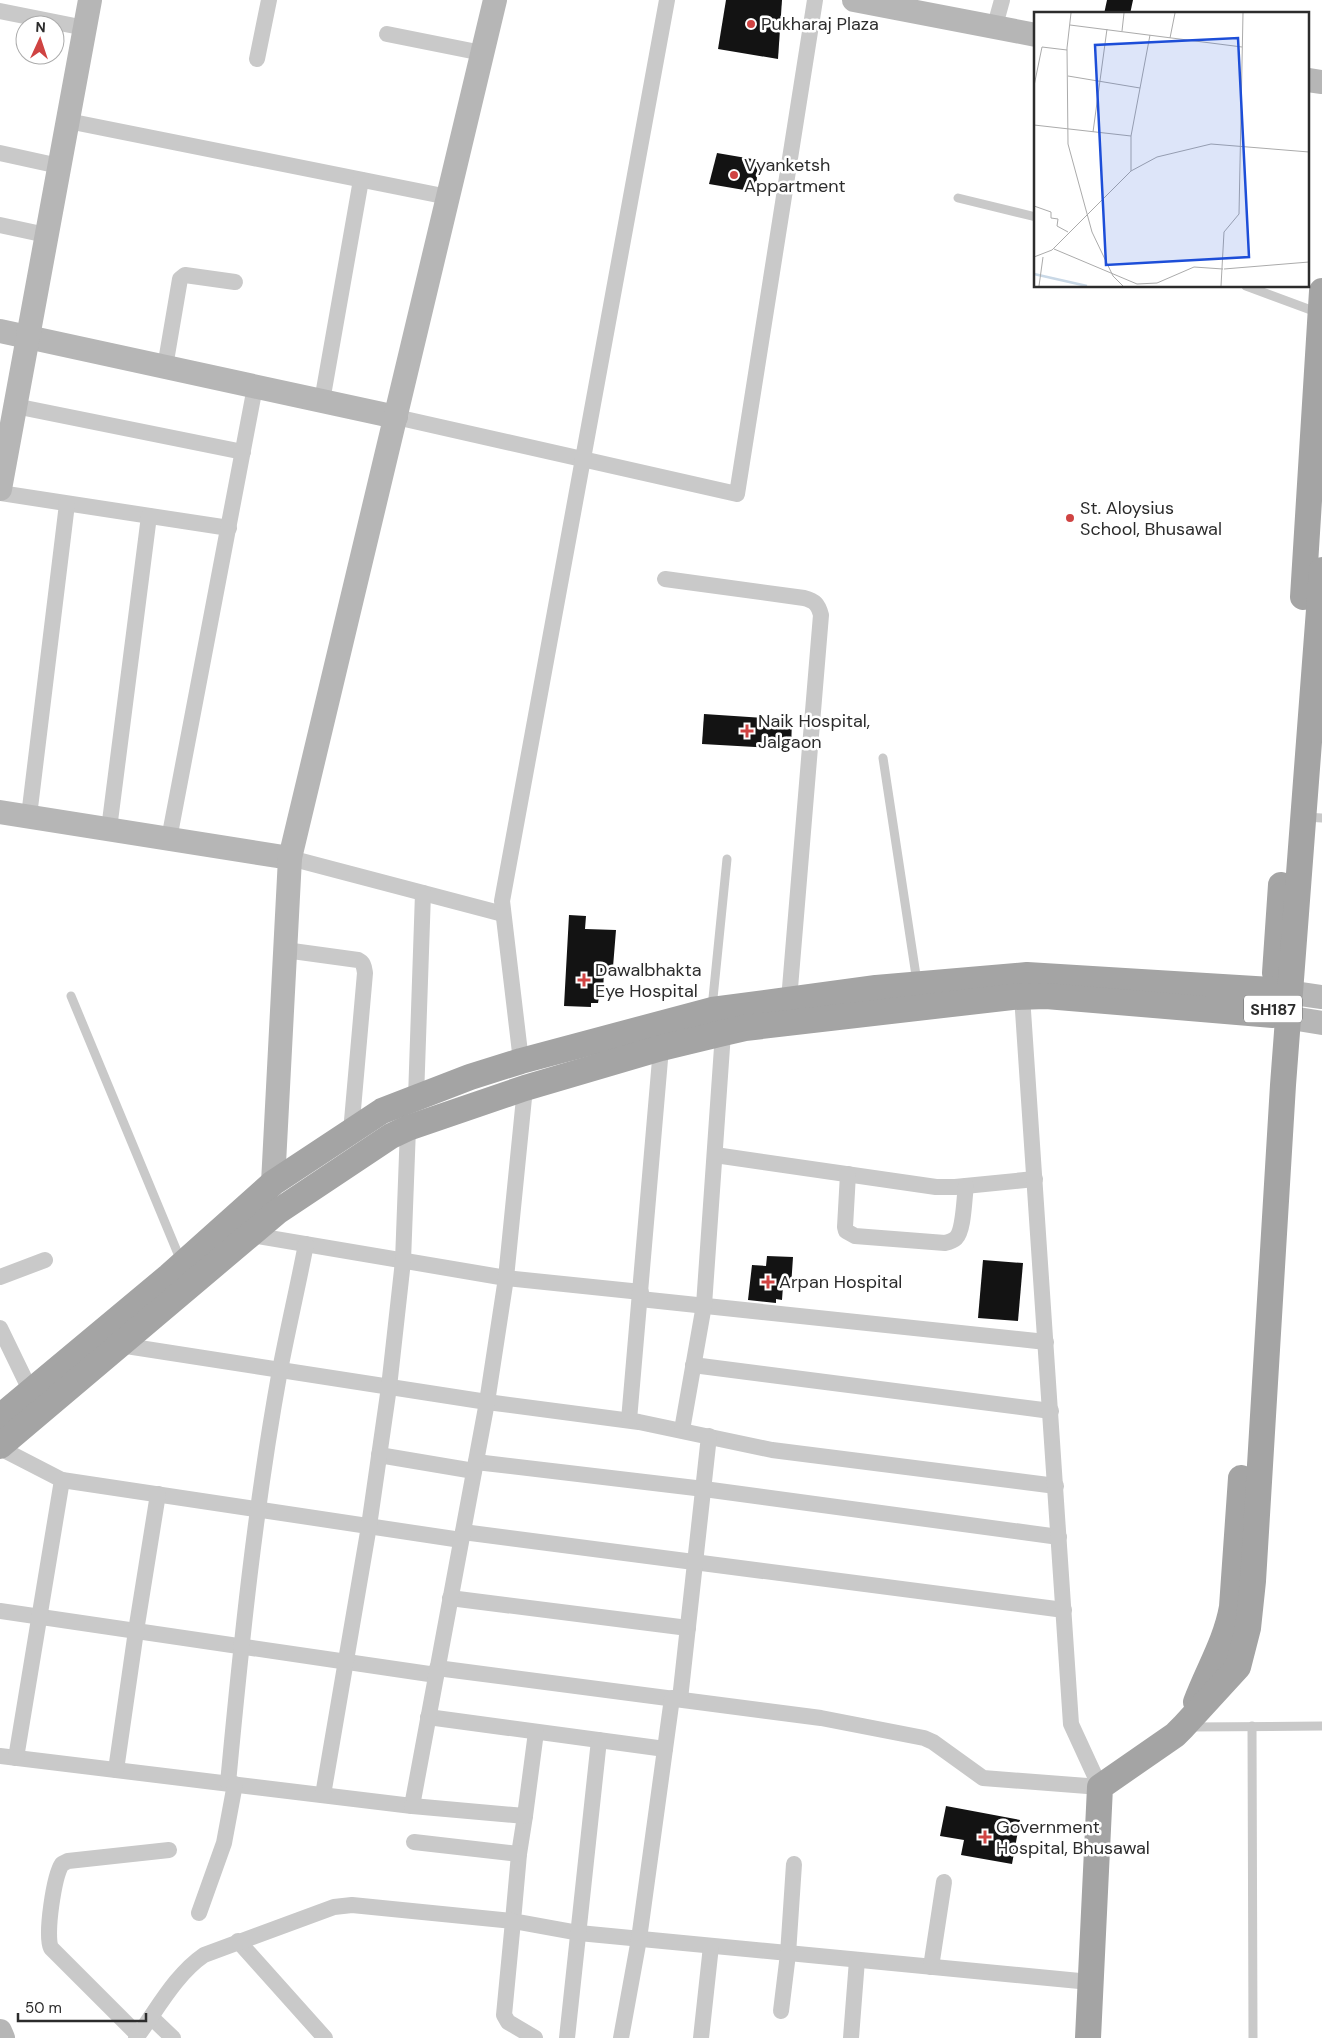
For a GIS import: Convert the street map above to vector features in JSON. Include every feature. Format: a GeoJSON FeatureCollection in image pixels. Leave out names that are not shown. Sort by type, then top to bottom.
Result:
{"type":"FeatureCollection","features":[{"type":"Feature","properties":{"kind":"main road","name":"SH187"},"geometry":{"type":"LineString","coordinates":[[1100,1787],[1174,1735],[1186,1723],[1229,1624],[1244,1578],[1271,1147],[1282,1004],[1297,695],[1321,302]]}},
{"type":"Feature","properties":{"kind":"main road","name":"SH187"},"geometry":{"type":"LineString","coordinates":[[1282,1004],[1313,818],[1322,570]]}},
{"type":"Feature","properties":{"kind":"main road"},"geometry":{"type":"LineString","coordinates":[[0,1418],[182,1265],[273,1183],[382,1111],[470,1077],[521,1061],[718,1021],[789,1000],[918,984],[1027,975],[1282,1004]]}},
{"type":"Feature","properties":{"kind":"main road"},"geometry":{"type":"LineString","coordinates":[[0,1447],[277,1212],[391,1136],[408,1128],[526,1088],[661,1048],[718,1021],[755,1027],[1022,996],[1282,1004]]}},
{"type":"Feature","properties":{"kind":"main road"},"geometry":{"type":"LineString","coordinates":[[1088,2038],[1100,1787]]}},
{"type":"Feature","properties":{"kind":"street"},"geometry":{"type":"LineString","coordinates":[[0,489],[90,0]]}},
{"type":"Feature","properties":{"kind":"street"},"geometry":{"type":"LineString","coordinates":[[257,59],[268,0]]}},
{"type":"Feature","properties":{"kind":"street"},"geometry":{"type":"LineString","coordinates":[[273,1183],[290,858],[495,0]]}},
{"type":"Feature","properties":{"kind":"street"},"geometry":{"type":"LineString","coordinates":[[521,1061],[502,901],[667,0]]}},
{"type":"Feature","properties":{"kind":"street"},"geometry":{"type":"LineString","coordinates":[[0,331],[738,494],[815,0]]}},
{"type":"Feature","properties":{"kind":"street"},"geometry":{"type":"LineString","coordinates":[[854,0],[881,3],[994,29],[1034,35]]}},
{"type":"Feature","properties":{"kind":"street"},"geometry":{"type":"LineString","coordinates":[[994,29],[1002,0]]}},
{"type":"Feature","properties":{"kind":"street"},"geometry":{"type":"LineString","coordinates":[[0,11],[85,28]]}},
{"type":"Feature","properties":{"kind":"street"},"geometry":{"type":"LineString","coordinates":[[387,34],[482,53]]}},
{"type":"Feature","properties":{"kind":"street"},"geometry":{"type":"LineString","coordinates":[[68,121],[448,197]]}},
{"type":"Feature","properties":{"kind":"street"},"geometry":{"type":"LineString","coordinates":[[0,153],[59,166]]}},
{"type":"Feature","properties":{"kind":"street"},"geometry":{"type":"LineString","coordinates":[[322,401],[361,180]]}},
{"type":"Feature","properties":{"kind":"street"},"geometry":{"type":"LineString","coordinates":[[0,225],[46,235]]}},
{"type":"Feature","properties":{"kind":"street"},"geometry":{"type":"LineString","coordinates":[[165,367],[180,279],[185,274],[235,282]]}},
{"type":"Feature","properties":{"kind":"street"},"geometry":{"type":"LineString","coordinates":[[169,839],[255,386]]}},
{"type":"Feature","properties":{"kind":"street"},"geometry":{"type":"LineString","coordinates":[[15,406],[243,452]]}},
{"type":"Feature","properties":{"kind":"street"},"geometry":{"type":"LineString","coordinates":[[0,493],[228,528]]}},
{"type":"Feature","properties":{"kind":"street"},"geometry":{"type":"LineString","coordinates":[[29,816],[67,504]]}},
{"type":"Feature","properties":{"kind":"street"},"geometry":{"type":"LineString","coordinates":[[109,829],[149,516]]}},
{"type":"Feature","properties":{"kind":"street"},"geometry":{"type":"LineString","coordinates":[[665,579],[804,598],[813,600],[819,606],[821,615],[789,1000]]}},
{"type":"Feature","properties":{"kind":"street"},"geometry":{"type":"LineString","coordinates":[[0,812],[290,858],[503,914]]}},
{"type":"Feature","properties":{"kind":"street"},"geometry":{"type":"LineString","coordinates":[[416,1098],[423,893]]}},
{"type":"Feature","properties":{"kind":"street"},"geometry":{"type":"LineString","coordinates":[[285,950],[358,960],[362,962],[364,967],[351,1132]]}},
{"type":"Feature","properties":{"kind":"street"},"geometry":{"type":"LineString","coordinates":[[0,1611],[346,1662],[676,1699],[821,1718],[924,1738],[963,1763],[976,1775],[991,1780],[1100,1787],[1070,1724],[1056,1486],[1022,996]]}},
{"type":"Feature","properties":{"kind":"street"},"geometry":{"type":"LineString","coordinates":[[1282,1004],[1322,997]]}},
{"type":"Feature","properties":{"kind":"street"},"geometry":{"type":"LineString","coordinates":[[1282,1004],[1322,1023]]}},
{"type":"Feature","properties":{"kind":"street"},"geometry":{"type":"LineString","coordinates":[[682,1430],[704,1306],[715,1155],[718,1021]]}},
{"type":"Feature","properties":{"kind":"street"},"geometry":{"type":"LineString","coordinates":[[629,1420],[661,1048]]}},
{"type":"Feature","properties":{"kind":"street"},"geometry":{"type":"LineString","coordinates":[[412,1806],[487,1402],[506,1278],[526,1088]]}},
{"type":"Feature","properties":{"kind":"street"},"geometry":{"type":"LineString","coordinates":[[323,1795],[369,1526],[389,1387],[403,1261],[408,1128]]}},
{"type":"Feature","properties":{"kind":"street"},"geometry":{"type":"LineString","coordinates":[[715,1155],[936,1187],[1035,1179]]}},
{"type":"Feature","properties":{"kind":"street"},"geometry":{"type":"LineString","coordinates":[[848,1174],[845,1227],[846,1231],[855,1236],[952,1242],[957,1238],[960,1231],[966,1186]]}},
{"type":"Feature","properties":{"kind":"street"},"geometry":{"type":"LineString","coordinates":[[252,1235],[506,1278],[704,1306],[1046,1342]]}},
{"type":"Feature","properties":{"kind":"street"},"geometry":{"type":"LineString","coordinates":[[199,1913],[224,1843],[231,1784],[241,1646],[258,1510],[280,1370],[306,1244]]}},
{"type":"Feature","properties":{"kind":"street"},"geometry":{"type":"LineString","coordinates":[[0,1277],[45,1260]]}},
{"type":"Feature","properties":{"kind":"street"},"geometry":{"type":"LineString","coordinates":[[0,1330],[31,1392]]}},
{"type":"Feature","properties":{"kind":"street"},"geometry":{"type":"LineString","coordinates":[[120,1345],[487,1402],[629,1420],[772,1450],[1056,1486]]}},
{"type":"Feature","properties":{"kind":"street"},"geometry":{"type":"LineString","coordinates":[[693,1365],[1051,1411]]}},
{"type":"Feature","properties":{"kind":"street"},"geometry":{"type":"LineString","coordinates":[[621,2038],[639,1939],[665,1749],[688,1628],[709,1436]]}},
{"type":"Feature","properties":{"kind":"street"},"geometry":{"type":"LineString","coordinates":[[0,1447],[62,1480],[369,1526],[695,1561],[1064,1610]]}},
{"type":"Feature","properties":{"kind":"street"},"geometry":{"type":"LineString","coordinates":[[379,1455],[704,1489],[1059,1536]]}},
{"type":"Feature","properties":{"kind":"street"},"geometry":{"type":"LineString","coordinates":[[62,1480],[40,1617],[8,1757],[412,1806],[525,1816]]}},
{"type":"Feature","properties":{"kind":"street"},"geometry":{"type":"LineString","coordinates":[[116,1770],[158,1494]]}},
{"type":"Feature","properties":{"kind":"street"},"geometry":{"type":"LineString","coordinates":[[450,1598],[688,1628]]}},
{"type":"Feature","properties":{"kind":"street"},"geometry":{"type":"LineString","coordinates":[[428,1717],[665,1749]]}},
{"type":"Feature","properties":{"kind":"street"},"geometry":{"type":"LineString","coordinates":[[535,2038],[508,2022],[504,2015],[519,1854],[536,1732]]}},
{"type":"Feature","properties":{"kind":"street"},"geometry":{"type":"LineString","coordinates":[[567,2038],[598,1740]]}},
{"type":"Feature","properties":{"kind":"street"},"geometry":{"type":"LineString","coordinates":[[414,1842],[519,1854]]}},
{"type":"Feature","properties":{"kind":"street"},"geometry":{"type":"LineString","coordinates":[[169,1850],[68,1861],[62,1864],[56,1877],[48,1935],[51,1948],[137,2036],[182,1974],[193,1962],[210,1952],[238,1941],[334,1907],[352,1905],[513,1921],[579,1933],[1090,1982]]}},
{"type":"Feature","properties":{"kind":"street"},"geometry":{"type":"LineString","coordinates":[[781,2011],[788,1954],[794,1864]]}},
{"type":"Feature","properties":{"kind":"street"},"geometry":{"type":"LineString","coordinates":[[931,1967],[944,1882]]}},
{"type":"Feature","properties":{"kind":"street"},"geometry":{"type":"LineString","coordinates":[[238,1941],[325,2038]]}},
{"type":"Feature","properties":{"kind":"street"},"geometry":{"type":"LineString","coordinates":[[701,2038],[711,1946]]}},
{"type":"Feature","properties":{"kind":"street"},"geometry":{"type":"LineString","coordinates":[[851,2038],[857,1960]]}},
{"type":"Feature","properties":{"kind":"street"},"geometry":{"type":"LineString","coordinates":[[151,2017],[174,2038]]}},
{"type":"Feature","properties":{"kind":"street"},"geometry":{"type":"LineString","coordinates":[[0,2031],[2,2038]]}},
{"type":"Feature","properties":{"kind":"lane"},"geometry":{"type":"LineString","coordinates":[[958,198],[1034,216]]}},
{"type":"Feature","properties":{"kind":"lane"},"geometry":{"type":"LineString","coordinates":[[1255,288],[1321,302]]}},
{"type":"Feature","properties":{"kind":"lane"},"geometry":{"type":"LineString","coordinates":[[883,758],[918,984]]}},
{"type":"Feature","properties":{"kind":"lane"},"geometry":{"type":"LineString","coordinates":[[718,1021],[727,859]]}},
{"type":"Feature","properties":{"kind":"lane"},"geometry":{"type":"LineString","coordinates":[[71,996],[182,1265]]}},
{"type":"Feature","properties":{"kind":"lane"},"geometry":{"type":"LineString","coordinates":[[1186,1723],[1252,1726],[1322,1726]]}},
{"type":"Feature","properties":{"kind":"lane"},"geometry":{"type":"LineString","coordinates":[[1252,1726],[1253,2038]]}},
{"type":"Feature","properties":{"kind":"building","name":"Pukharaj Plaza"},"geometry":{"type":"Polygon","coordinates":[[[726,0],[782,0],[778,59],[718,49],[726,0]]]}},
{"type":"Feature","properties":{"kind":"building"},"geometry":{"type":"Polygon","coordinates":[[[1107,0],[1133,0],[1130,12],[1104,12],[1107,0]]]}},
{"type":"Feature","properties":{"kind":"building","name":"Vyanketsh Appartment"},"geometry":{"type":"Polygon","coordinates":[[[717,153],[758,160],[756,192],[709,184],[717,153]]]}},
{"type":"Feature","properties":{"kind":"building"},"geometry":{"type":"Polygon","coordinates":[[[704,714],[792,720],[791,749],[702,744],[704,714]]]}},
{"type":"Feature","properties":{"kind":"building"},"geometry":{"type":"Polygon","coordinates":[[[569,915],[586,916],[585,929],[616,930],[613,967],[604,967],[603,997],[599,997],[598,1003],[591,1003],[591,1007],[564,1006],[569,915]]]}},
{"type":"Feature","properties":{"kind":"building"},"geometry":{"type":"Polygon","coordinates":[[[767,1256],[793,1257],[791,1287],[783,1286],[782,1300],[776,1299],[776,1303],[748,1300],[752,1265],[766,1266],[767,1256]]]}},
{"type":"Feature","properties":{"kind":"building"},"geometry":{"type":"Polygon","coordinates":[[[983,1260],[1023,1263],[1018,1321],[978,1318],[983,1260]]]}},
{"type":"Feature","properties":{"kind":"building"},"geometry":{"type":"Polygon","coordinates":[[[946,1806],[1020,1820],[1012,1864],[961,1855],[964,1840],[940,1836],[946,1806]]]}},
{"type":"Feature","properties":{"kind":"place","name":"Pukharaj Plaza"},"geometry":{"type":"Point","coordinates":[751,24]}},
{"type":"Feature","properties":{"kind":"place","name":"Vyanketsh Appartment"},"geometry":{"type":"Point","coordinates":[734,175]}},
{"type":"Feature","properties":{"kind":"place","name":"St. Aloysius School, Bhusawal"},"geometry":{"type":"Point","coordinates":[1070,518]}},
{"type":"Feature","properties":{"kind":"place","name":"Naik Hospital, Jalgaon"},"geometry":{"type":"Point","coordinates":[747,731]}},
{"type":"Feature","properties":{"kind":"place","name":"Dawalbhakta Eye Hospital"},"geometry":{"type":"Point","coordinates":[584,980]}},
{"type":"Feature","properties":{"kind":"place","name":"Arpan Hospital"},"geometry":{"type":"Point","coordinates":[768,1282]}},
{"type":"Feature","properties":{"kind":"place","name":"Government Hospital, Bhusawal"},"geometry":{"type":"Point","coordinates":[985,1837]}}]}
